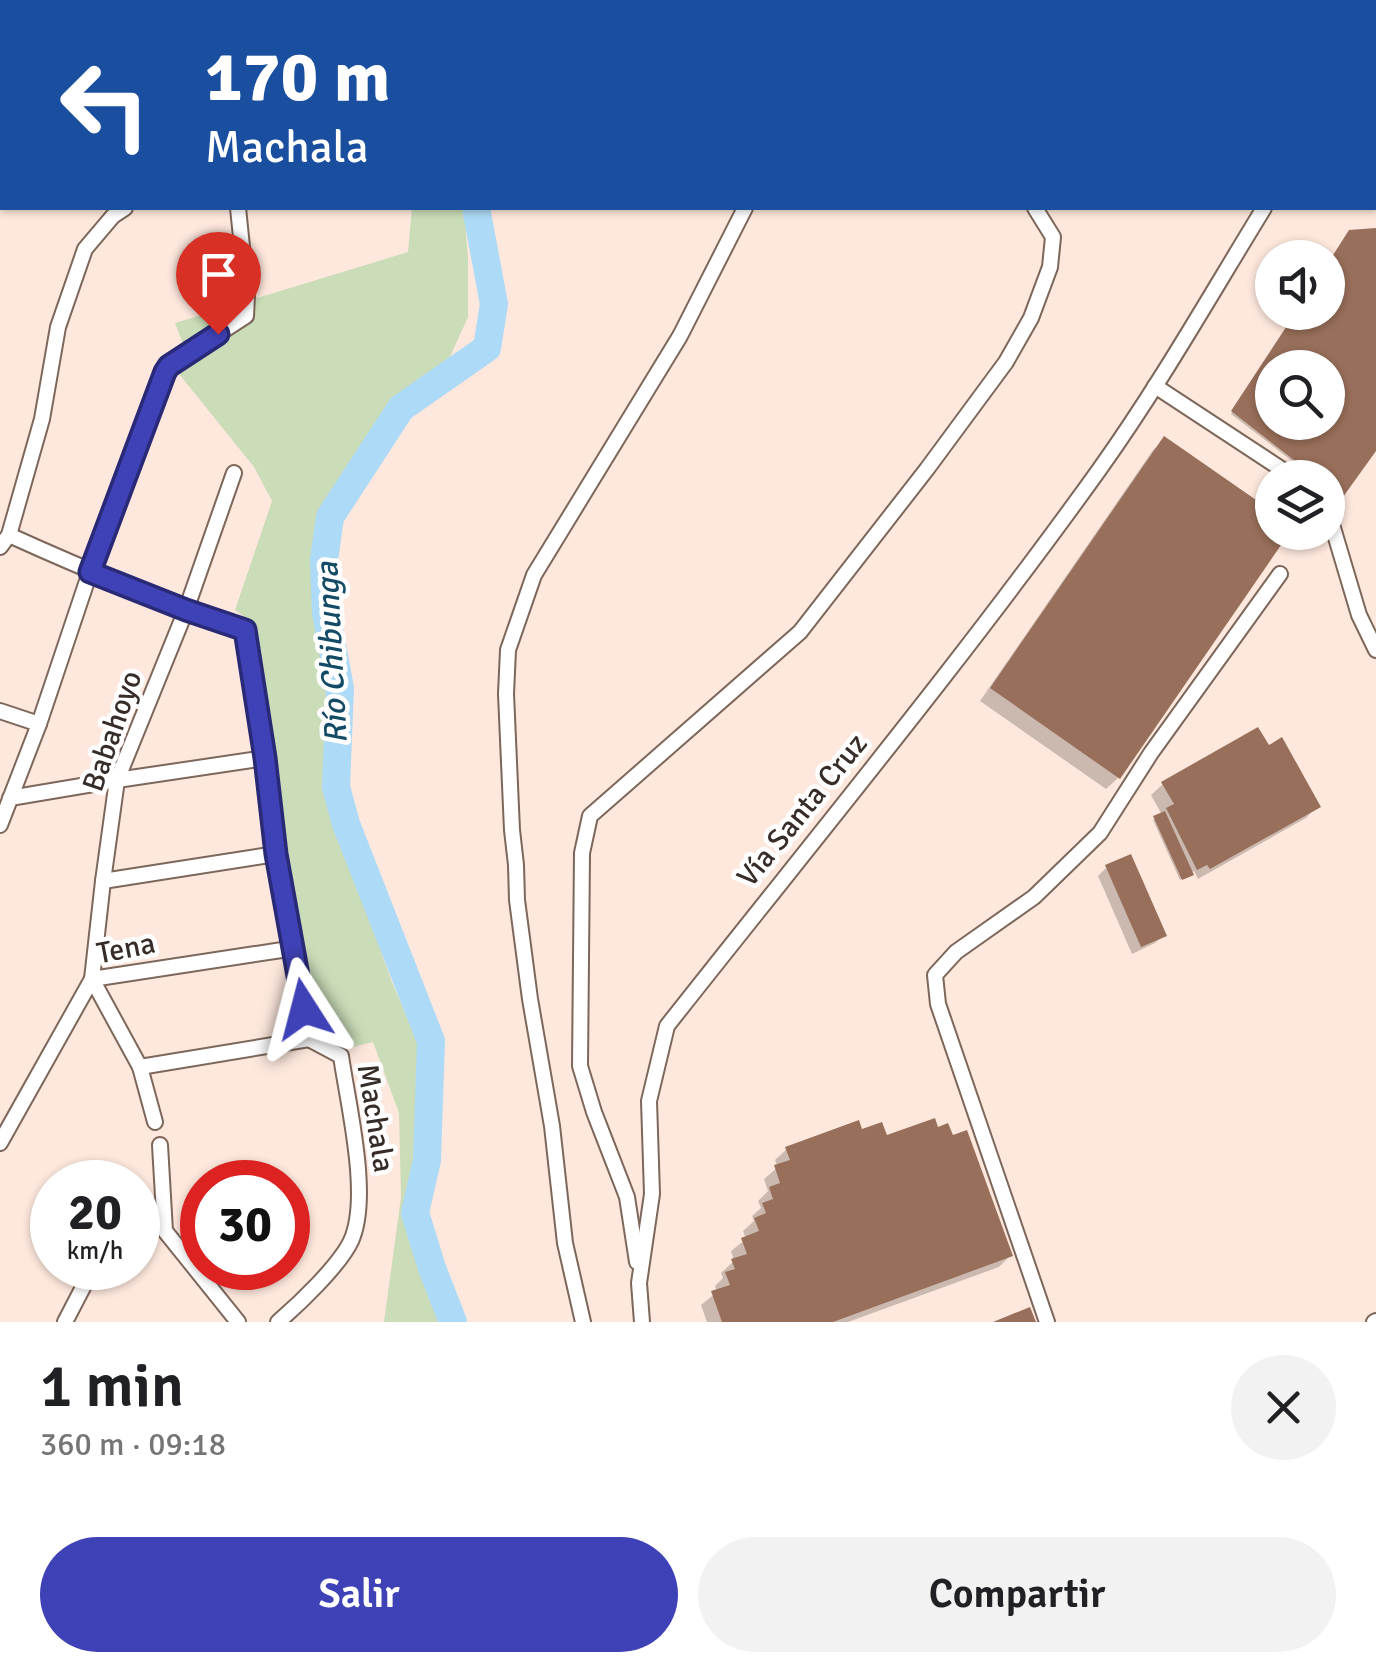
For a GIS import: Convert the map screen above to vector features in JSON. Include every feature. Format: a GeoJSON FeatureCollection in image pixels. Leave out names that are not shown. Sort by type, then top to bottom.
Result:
{"type":"FeatureCollection","features":[{"type":"Feature","properties":{"kind":"street"},"geometry":{"type":"LineString","coordinates":[[122,210],[85,249],[58,326],[42,419],[4,541],[245,630],[276,854],[309,1039],[140,1066]]}},
{"type":"Feature","properties":{"kind":"street"},"geometry":{"type":"LineString","coordinates":[[1,818],[39,724],[90,572],[165,372],[246,316],[238,210]]}},
{"type":"Feature","properties":{"kind":"street"},"geometry":{"type":"LineString","coordinates":[[583,1322],[566,1243],[552,1126],[516,900],[506,694],[508,650],[534,575],[680,336],[744,210]]}},
{"type":"Feature","properties":{"kind":"street"},"geometry":{"type":"LineString","coordinates":[[640,1283],[627,1197],[580,1066],[582,853],[590,816],[800,632],[1006,362],[1031,318],[1050,267],[1052,236],[1036,210]]}},
{"type":"Feature","properties":{"kind":"street","name":"Vía Santa Cruz"},"geometry":{"type":"LineString","coordinates":[[642,1322],[640,1283],[652,1194],[649,1100],[667,1026],[966,650],[1100,468],[1263,210]]}},
{"type":"Feature","properties":{"kind":"street"},"geometry":{"type":"LineString","coordinates":[[1155,386],[1268,460]]}},
{"type":"Feature","properties":{"kind":"street","name":"Babahoyo"},"geometry":{"type":"LineString","coordinates":[[92,979],[117,780],[186,610],[234,473]]}},
{"type":"Feature","properties":{"kind":"street"},"geometry":{"type":"LineString","coordinates":[[1340,550],[1359,615],[1376,650]]}},
{"type":"Feature","properties":{"kind":"street"},"geometry":{"type":"LineString","coordinates":[[1047,1322],[938,1004],[934,976],[956,952],[1034,896],[1100,833],[1151,753],[1280,574]]}},
{"type":"Feature","properties":{"kind":"street"},"geometry":{"type":"LineString","coordinates":[[0,711],[39,724]]}},
{"type":"Feature","properties":{"kind":"street"},"geometry":{"type":"LineString","coordinates":[[10,798],[265,758]]}},
{"type":"Feature","properties":{"kind":"street"},"geometry":{"type":"LineString","coordinates":[[104,881],[276,854]]}},
{"type":"Feature","properties":{"kind":"street","name":"Tena"},"geometry":{"type":"LineString","coordinates":[[0,1143],[92,979],[295,948]]}},
{"type":"Feature","properties":{"kind":"street"},"geometry":{"type":"LineString","coordinates":[[92,979],[140,1066],[155,1122]]}},
{"type":"Feature","properties":{"kind":"street","name":"Machala"},"geometry":{"type":"LineString","coordinates":[[278,1322],[303,1300],[349,1245],[356,1227],[360,1188],[341,1056],[309,1039]]}},
{"type":"Feature","properties":{"kind":"street"},"geometry":{"type":"LineString","coordinates":[[160,1145],[165,1231],[238,1322]]}},
{"type":"Feature","properties":{"kind":"street"},"geometry":{"type":"LineString","coordinates":[[65,1322],[81,1290]]}},
{"type":"Feature","properties":{"kind":"green space"},"geometry":{"type":"Polygon","coordinates":[[[412,210],[464,210],[468,317],[445,368],[383,424],[341,476],[318,527],[312,598],[326,670],[328,768],[339,836],[392,982],[425,1059],[417,1246],[426,1289],[440,1322],[384,1322],[401,1197],[399,1113],[373,1042],[349,1048],[315,1032],[255,625],[235,610],[272,501],[254,467],[167,359],[185,349],[175,323],[408,252],[412,210]]]}},
{"type":"Feature","properties":{"kind":"building"},"geometry":{"type":"Polygon","coordinates":[[[1376,228],[1376,451],[1345,494],[1345,460],[1294,460],[1268,440],[1345,440],[1345,350],[1271,350],[1284,330],[1345,330],[1343,240],[1349,230],[1376,228]]]}},
{"type":"Feature","properties":{"kind":"building"},"geometry":{"type":"Polygon","coordinates":[[[1255,374],[1255,430],[1231,411],[1255,374]]]}},
{"type":"Feature","properties":{"kind":"building"},"geometry":{"type":"Polygon","coordinates":[[[1164,436],[1255,499],[1255,550],[1278,550],[1120,779],[990,688],[1164,436]]]}},
{"type":"Feature","properties":{"kind":"building"},"geometry":{"type":"Polygon","coordinates":[[[1258,727],[1269,745],[1282,737],[1321,807],[1210,869],[1207,865],[1197,870],[1166,808],[1174,804],[1161,782],[1258,727]]]}},
{"type":"Feature","properties":{"kind":"building"},"geometry":{"type":"Polygon","coordinates":[[[1165,811],[1194,875],[1182,880],[1153,816],[1165,811]]]}},
{"type":"Feature","properties":{"kind":"building"},"geometry":{"type":"Polygon","coordinates":[[[1131,854],[1167,936],[1141,947],[1105,865],[1131,854]]]}},
{"type":"Feature","properties":{"kind":"building"},"geometry":{"type":"Polygon","coordinates":[[[935,1118],[938,1127],[948,1123],[953,1135],[967,1130],[1013,1256],[833,1322],[722,1322],[711,1291],[730,1285],[725,1272],[735,1269],[731,1259],[747,1254],[741,1238],[759,1231],[754,1218],[766,1213],[762,1203],[773,1199],[769,1187],[780,1183],[774,1165],[790,1160],[785,1147],[859,1120],[862,1129],[882,1122],[887,1135],[935,1118]]]}},
{"type":"Feature","properties":{"kind":"building"},"geometry":{"type":"Polygon","coordinates":[[[1030,1307],[1036,1322],[993,1322],[1030,1307]]]}},
{"type":"Feature","properties":{"kind":"waterway","name":"Río Chibunga"},"geometry":{"type":"LineString","coordinates":[[453,1322],[415,1213],[427,1160],[431,1041],[346,824],[336,787],[340,688],[326,613],[324,560],[330,517],[401,408],[487,348],[494,304],[476,210]]}},
{"type":"Feature","properties":{"kind":"route"},"geometry":{"type":"LineString","coordinates":[[218,334],[165,372],[90,572],[245,630],[276,854],[304,1009]]}}]}
